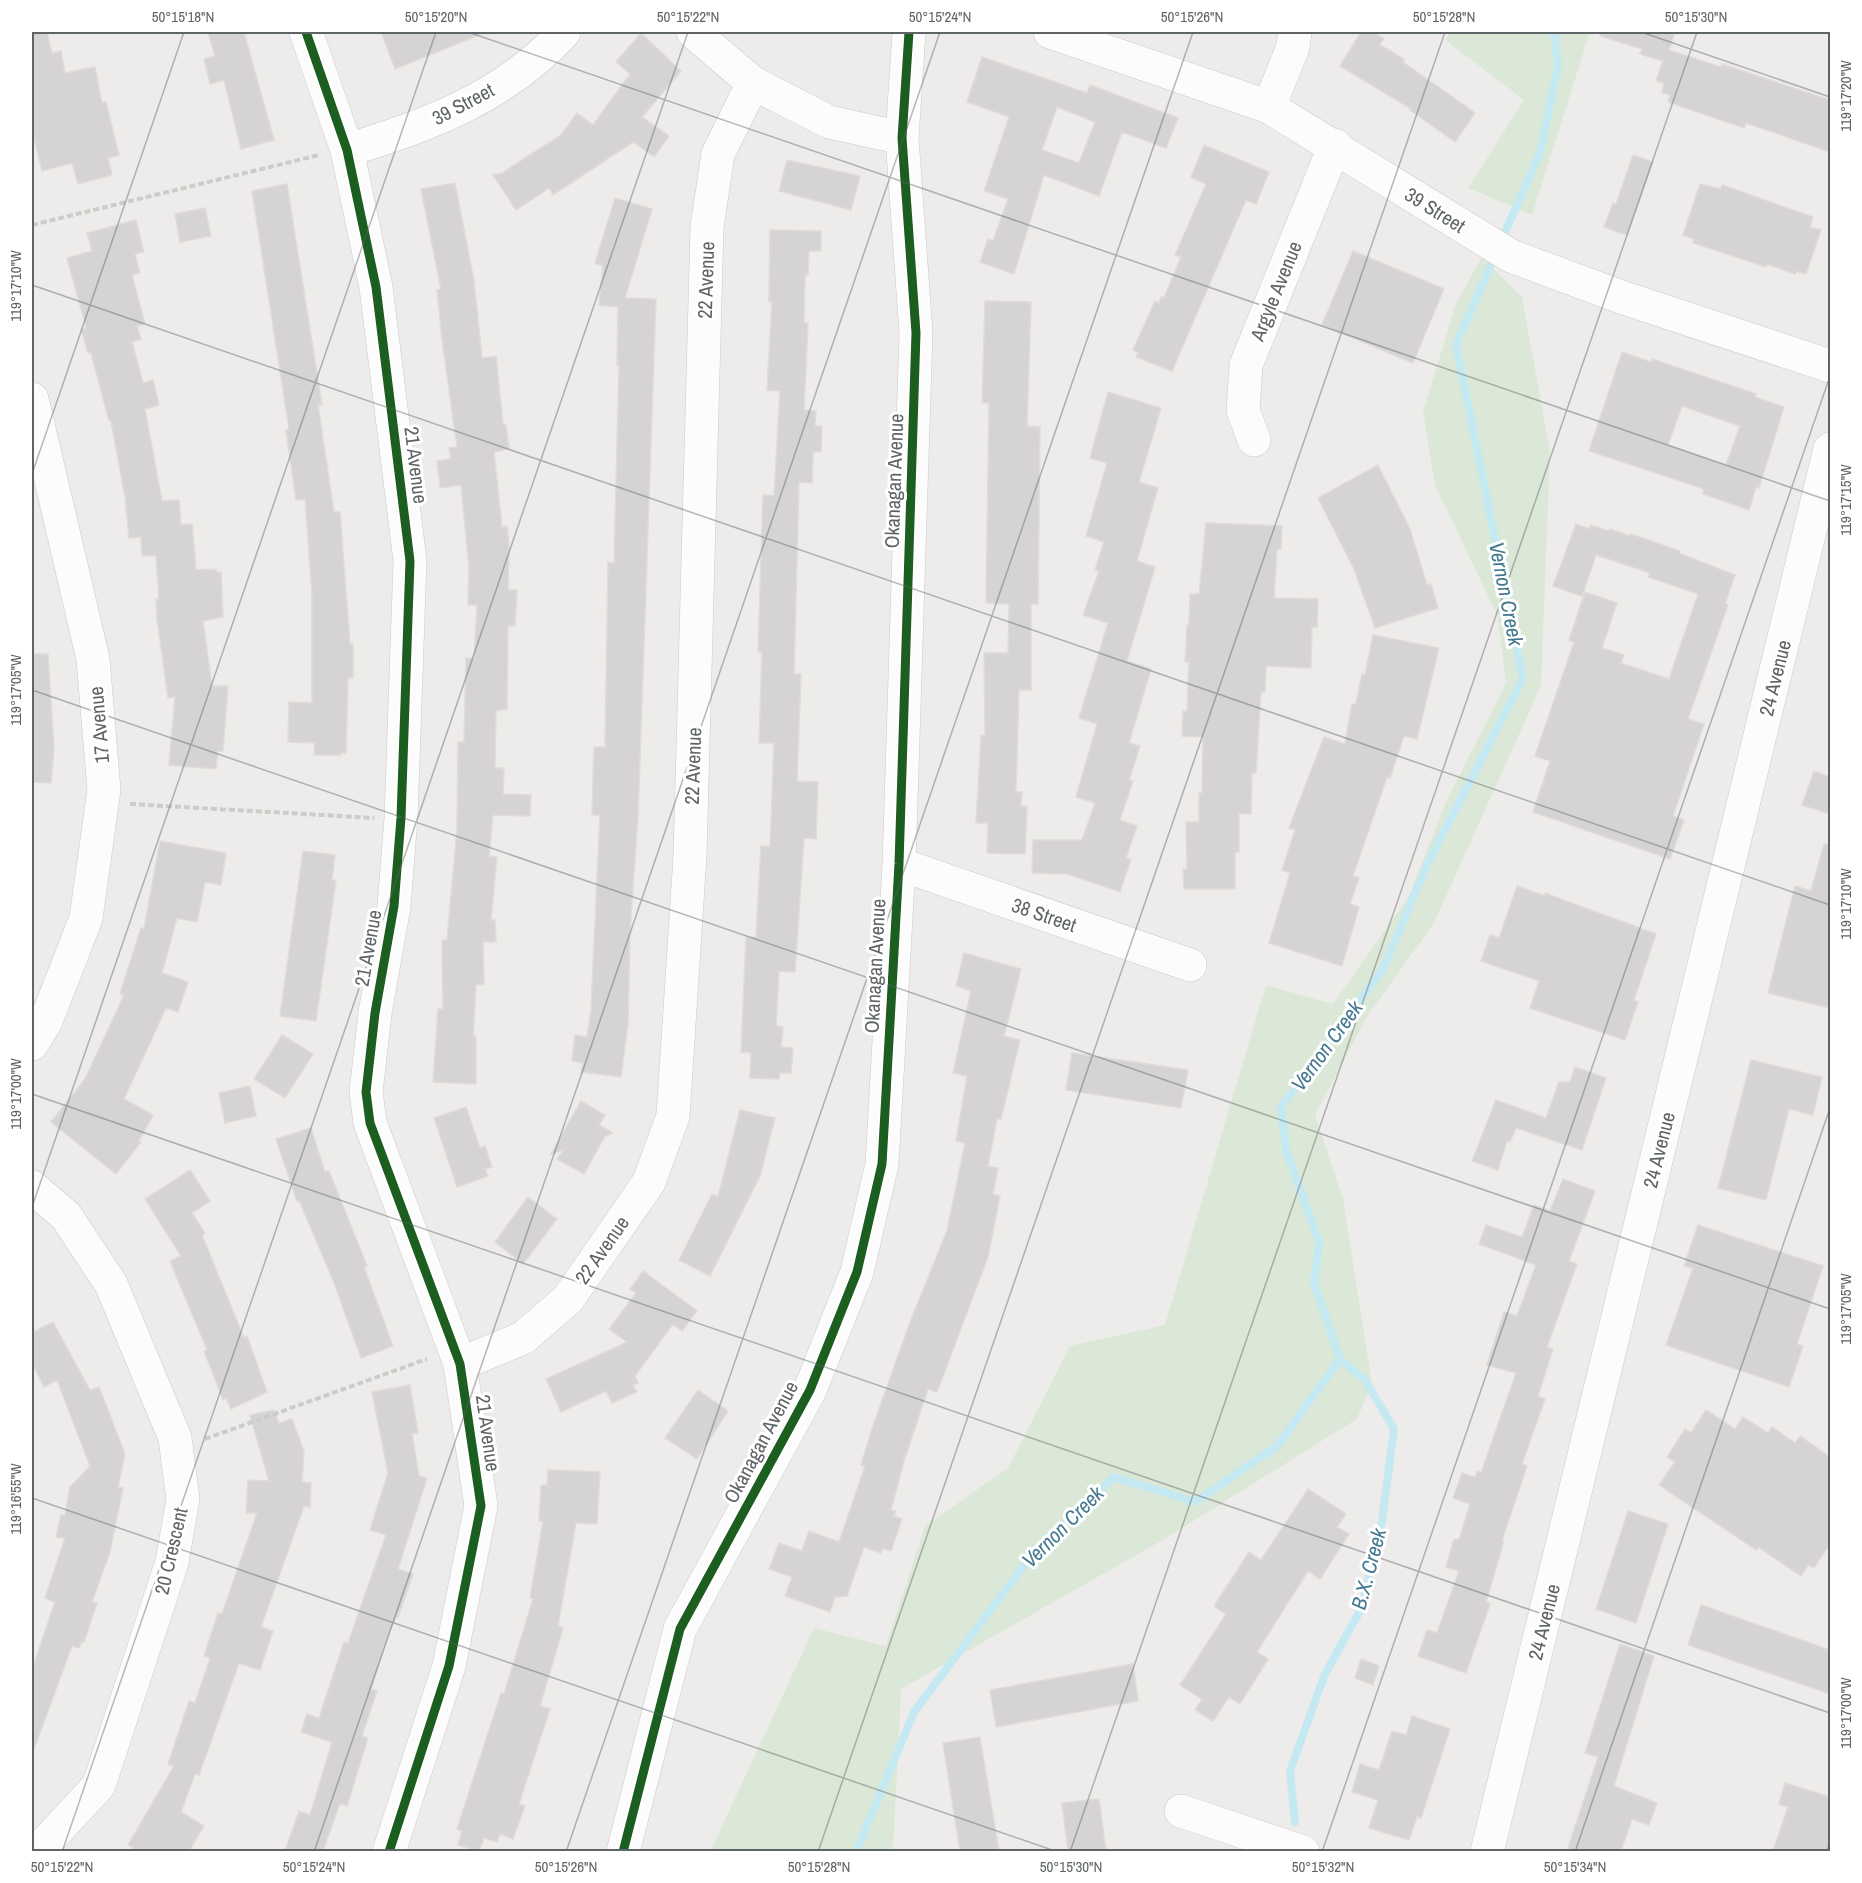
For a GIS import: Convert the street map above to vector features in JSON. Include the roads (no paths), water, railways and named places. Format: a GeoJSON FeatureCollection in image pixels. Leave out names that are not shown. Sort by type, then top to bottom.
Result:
{"type":"FeatureCollection","features":[{"type":"Feature","properties":{"kind":"street","name":"21 Avenue"},"geometry":{"type":"LineString","coordinates":[[306,32],[348,155],[376,287],[410,561],[400,818],[394,906],[375,1013],[366,1092],[370,1123],[457,1356],[481,1506],[449,1666],[389,1851]]}},
{"type":"Feature","properties":{"kind":"street","name":"39 Street"},"geometry":{"type":"LineString","coordinates":[[348,155],[482,99],[549,48],[564,32]]}},
{"type":"Feature","properties":{"kind":"street"},"geometry":{"type":"LineString","coordinates":[[693,32],[753,83],[829,122],[902,138]]}},
{"type":"Feature","properties":{"kind":"street","name":"Okanagan Avenue"},"geometry":{"type":"LineString","coordinates":[[623,1851],[681,1629],[810,1390],[856,1272],[882,1164],[899,864],[916,333],[902,138],[909,32]]}},
{"type":"Feature","properties":{"kind":"street","name":"39 Street"},"geometry":{"type":"LineString","coordinates":[[1050,32],[1269,106],[1430,208],[1511,256],[1621,297],[1830,366]]}},
{"type":"Feature","properties":{"kind":"street"},"geometry":{"type":"LineString","coordinates":[[1269,106],[1293,47],[1295,32]]}},
{"type":"Feature","properties":{"kind":"street","name":"22 Avenue"},"geometry":{"type":"LineString","coordinates":[[457,1356],[523,1338],[568,1299],[649,1182],[673,1116],[690,855],[707,227],[718,154],[753,83]]}},
{"type":"Feature","properties":{"kind":"street","name":"Argyle Avenue"},"geometry":{"type":"LineString","coordinates":[[1254,440],[1243,410],[1246,365],[1335,146]]}},
{"type":"Feature","properties":{"kind":"street","name":"17 Avenue"},"geometry":{"type":"LineString","coordinates":[[32,399],[93,659],[104,790],[86,918],[46,1021],[32,1044]]}},
{"type":"Feature","properties":{"kind":"street","name":"24 Avenue"},"geometry":{"type":"LineString","coordinates":[[1487,1851],[1830,449]]}},
{"type":"Feature","properties":{"kind":"street","name":"38 Street"},"geometry":{"type":"LineString","coordinates":[[899,864],[1190,965]]}},
{"type":"Feature","properties":{"kind":"street","name":"20 Crescent"},"geometry":{"type":"LineString","coordinates":[[32,1187],[66,1216],[111,1284],[175,1438],[183,1498],[172,1562],[99,1785],[37,1851]]}},
{"type":"Feature","properties":{"kind":"street"},"geometry":{"type":"LineString","coordinates":[[1181,1811],[1303,1851]]}},
{"type":"Feature","properties":{"kind":"waterway","name":"Vernon Creek"},"geometry":{"type":"LineString","coordinates":[[1501,241],[1540,153],[1558,65],[1554,32]]}},
{"type":"Feature","properties":{"kind":"waterway","name":"Vernon Creek"},"geometry":{"type":"LineString","coordinates":[[1340,1359],[1314,1283],[1319,1241],[1286,1151],[1281,1107],[1383,969],[1427,865],[1523,678],[1456,345],[1495,255]]}},
{"type":"Feature","properties":{"kind":"waterway","name":"B.X. Creek"},"geometry":{"type":"LineString","coordinates":[[1295,1822],[1290,1771],[1325,1674],[1361,1609],[1382,1521],[1394,1429],[1365,1380],[1340,1359]]}},
{"type":"Feature","properties":{"kind":"waterway","name":"Vernon Creek"},"geometry":{"type":"LineString","coordinates":[[856,1852],[914,1712],[1037,1548],[1114,1477],[1195,1502],[1277,1446],[1340,1359]]}}]}
